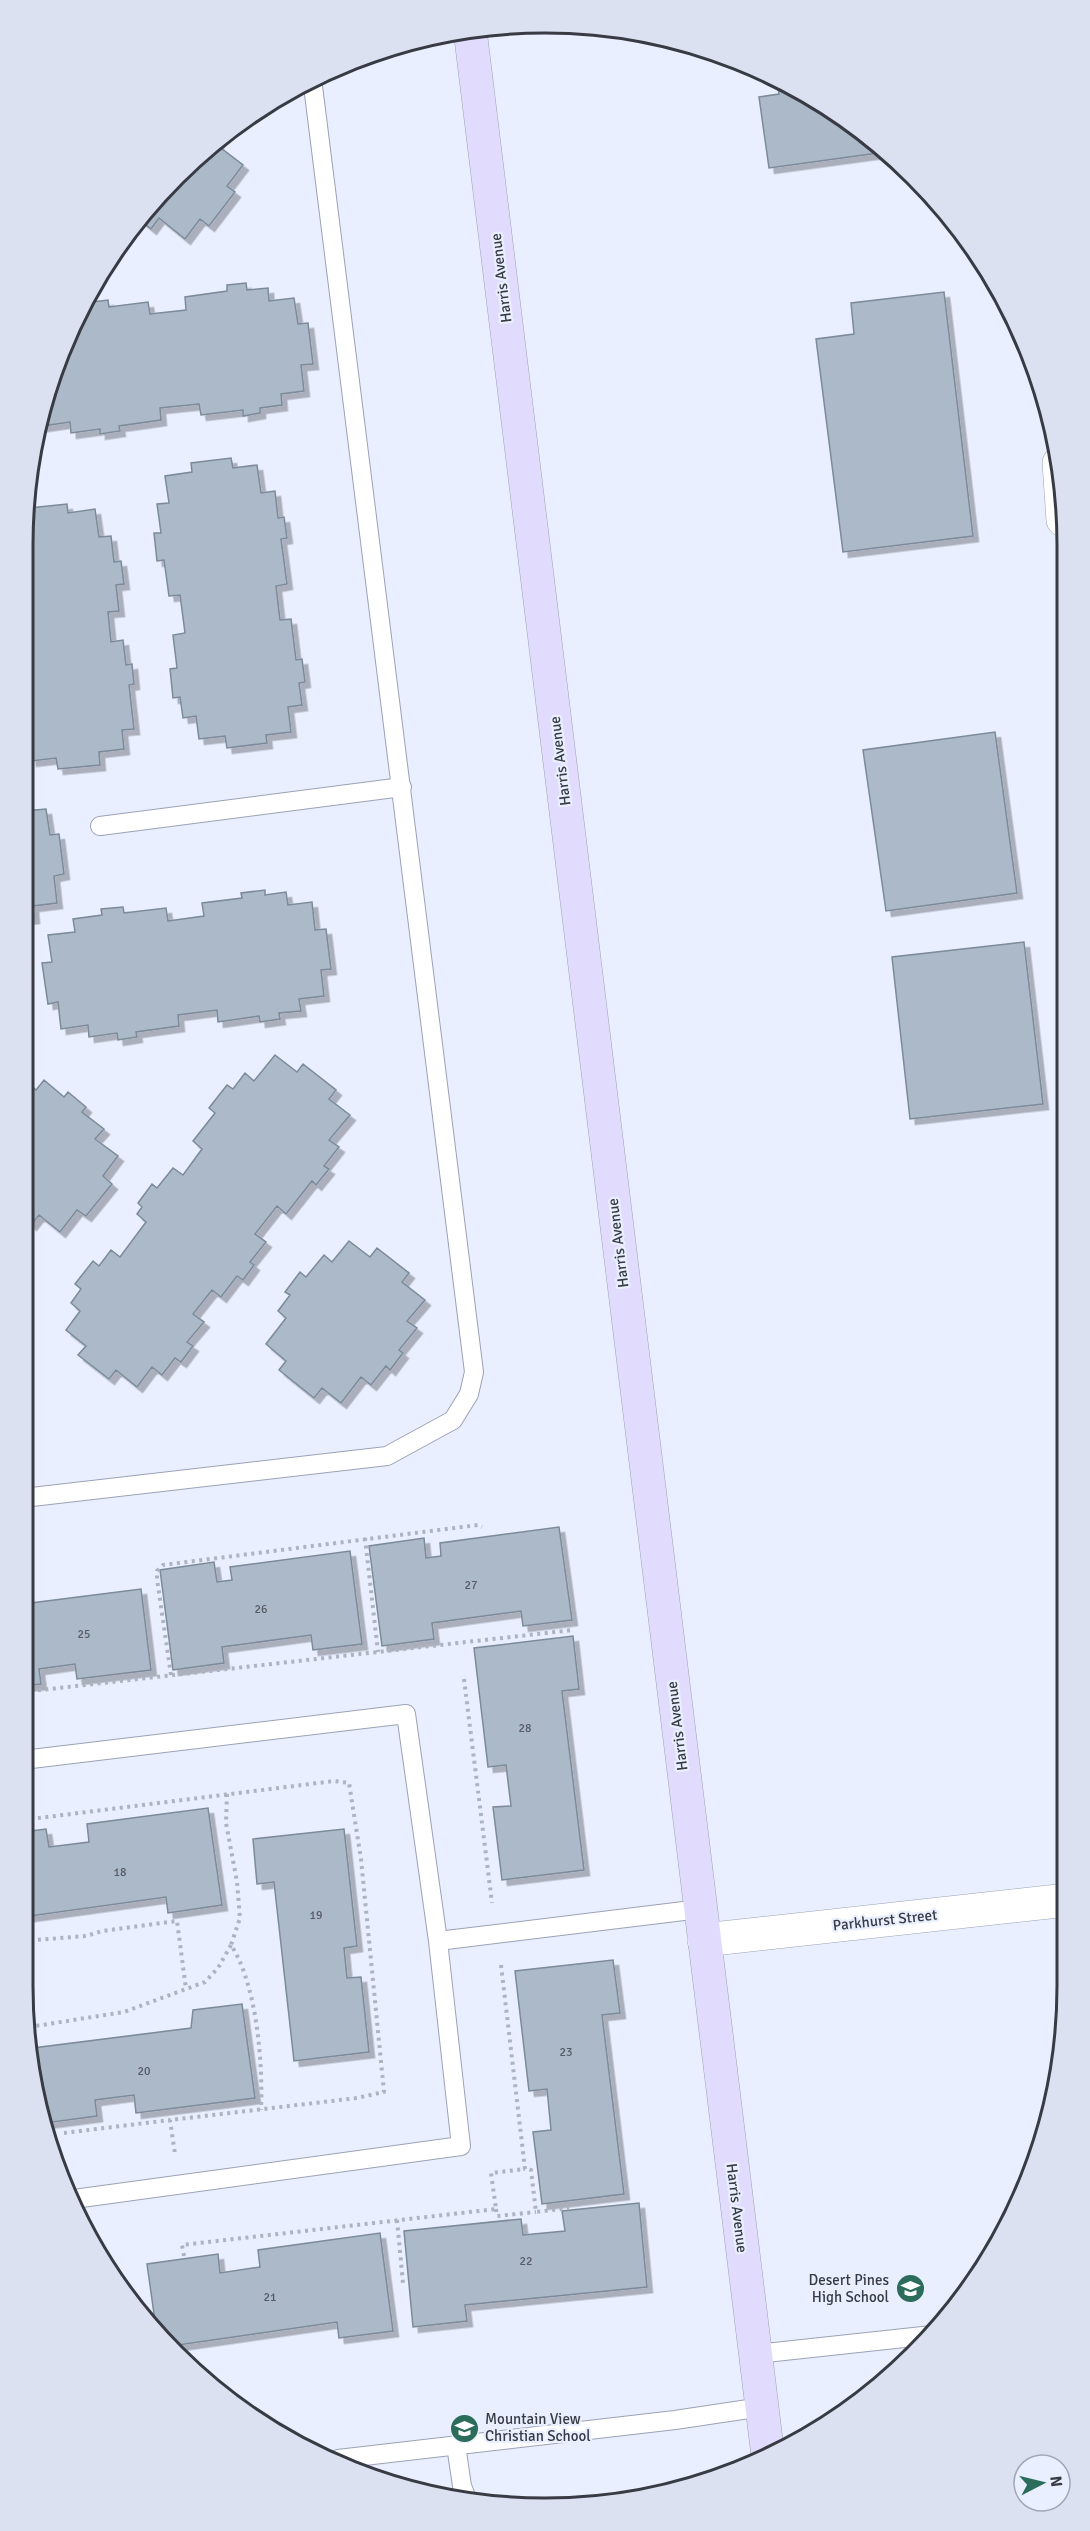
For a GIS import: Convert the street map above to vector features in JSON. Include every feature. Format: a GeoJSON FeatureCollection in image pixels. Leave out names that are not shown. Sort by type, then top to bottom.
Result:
{"type":"FeatureCollection","features":[{"type":"Feature","properties":{"kind":"street","name":"Harris Avenue"},"geometry":{"type":"LineString","coordinates":[[471,38],[767,2447]]}},
{"type":"Feature","properties":{"kind":"street","name":"Parkhurst Street"},"geometry":{"type":"LineString","coordinates":[[704,1940],[1057,1901]]}},
{"type":"Feature","properties":{"kind":"lane"},"geometry":{"type":"LineString","coordinates":[[33,1497],[387,1456],[453,1420],[469,1394],[474,1372],[313,89]]}},
{"type":"Feature","properties":{"kind":"lane"},"geometry":{"type":"LineString","coordinates":[[100,826],[402,787]]}},
{"type":"Feature","properties":{"kind":"lane"},"geometry":{"type":"LineString","coordinates":[[33,1759],[406,1714],[438,1941],[461,2146],[80,2198]]}},
{"type":"Feature","properties":{"kind":"lane"},"geometry":{"type":"LineString","coordinates":[[438,1941],[700,1909]]}},
{"type":"Feature","properties":{"kind":"lane"},"geometry":{"type":"LineString","coordinates":[[756,2354],[918,2337]]}},
{"type":"Feature","properties":{"kind":"lane"},"geometry":{"type":"LineString","coordinates":[[347,2458],[762,2407]]}},
{"type":"Feature","properties":{"kind":"lane"},"geometry":{"type":"LineString","coordinates":[[456,2445],[464,2491]]}},
{"type":"Feature","properties":{"kind":"path"},"geometry":{"type":"LineString","coordinates":[[171,1675],[157,1579],[157,1571],[163,1565],[365,1538],[478,1525],[482,1527]]}},
{"type":"Feature","properties":{"kind":"path"},"geometry":{"type":"LineString","coordinates":[[365,1538],[378,1652]]}},
{"type":"Feature","properties":{"kind":"path"},"geometry":{"type":"LineString","coordinates":[[33,1691],[573,1630]]}},
{"type":"Feature","properties":{"kind":"path"},"geometry":{"type":"LineString","coordinates":[[464,1678],[497,1934]]}},
{"type":"Feature","properties":{"kind":"path"},"geometry":{"type":"LineString","coordinates":[[33,1819],[334,1781],[349,1783],[361,1859],[384,2092],[357,2098],[155,2120],[64,2133]]}},
{"type":"Feature","properties":{"kind":"path"},"geometry":{"type":"LineString","coordinates":[[35,2026],[124,2012],[205,1982],[218,1968],[231,1945],[240,1918],[237,1882],[226,1823],[227,1794]]}},
{"type":"Feature","properties":{"kind":"path"},"geometry":{"type":"LineString","coordinates":[[33,1940],[86,1936],[102,1931],[177,1921],[186,1989]]}},
{"type":"Feature","properties":{"kind":"path"},"geometry":{"type":"LineString","coordinates":[[231,1945],[238,1956],[252,1999],[262,2078],[261,2110]]}},
{"type":"Feature","properties":{"kind":"path"},"geometry":{"type":"LineString","coordinates":[[500,1963],[525,2169]]}},
{"type":"Feature","properties":{"kind":"path"},"geometry":{"type":"LineString","coordinates":[[170,2120],[180,2184]]}},
{"type":"Feature","properties":{"kind":"path"},"geometry":{"type":"LineString","coordinates":[[536,2212],[531,2170],[491,2173],[497,2216],[536,2212],[569,2208]]}},
{"type":"Feature","properties":{"kind":"path"},"geometry":{"type":"LineString","coordinates":[[184,2256],[182,2245],[496,2209]]}},
{"type":"Feature","properties":{"kind":"path"},"geometry":{"type":"LineString","coordinates":[[396,2220],[403,2283]]}},
{"type":"Feature","properties":{"kind":"building"},"geometry":{"type":"Polygon","coordinates":[[[778,90],[829,119],[875,153],[769,168],[759,97],[779,94],[778,90]]]}},
{"type":"Feature","properties":{"kind":"building"},"geometry":{"type":"Polygon","coordinates":[[[221,148],[243,165],[227,186],[235,192],[209,226],[200,219],[185,239],[159,218],[151,229],[146,225],[160,207],[221,148]]]}},
{"type":"Feature","properties":{"kind":"building"},"geometry":{"type":"Polygon","coordinates":[[[246,283],[247,290],[268,288],[269,301],[294,298],[298,324],[308,323],[313,364],[301,365],[304,391],[281,394],[282,405],[260,408],[260,413],[243,416],[243,410],[201,415],[199,404],[160,408],[161,420],[119,426],[120,431],[100,434],[100,429],[71,433],[70,422],[47,425],[60,380],[72,349],[95,302],[108,300],[109,307],[148,302],[150,314],[186,310],[185,297],[227,291],[227,285],[246,283]]]}},
{"type":"Feature","properties":{"kind":"building"},"geometry":{"type":"Polygon","coordinates":[[[944,292],[973,536],[843,552],[816,339],[854,334],[851,303],[944,292]]]}},
{"type":"Feature","properties":{"kind":"building"},"geometry":{"type":"Polygon","coordinates":[[[231,458],[233,468],[257,465],[261,493],[275,491],[278,518],[284,517],[287,538],[281,539],[287,584],[276,586],[280,620],[291,619],[296,660],[302,659],[305,682],[299,683],[302,705],[288,707],[291,732],[266,735],[267,743],[227,748],[225,736],[199,739],[196,716],[183,718],[180,697],[173,698],[170,669],[177,668],[173,635],[185,633],[180,595],[169,596],[164,560],[157,561],[154,533],[161,533],[157,504],[169,503],[165,476],[192,472],[191,463],[231,458]]]}},
{"type":"Feature","properties":{"kind":"building"},"geometry":{"type":"Polygon","coordinates":[[[67,504],[68,513],[95,509],[99,537],[111,536],[114,562],[121,561],[124,584],[116,585],[119,611],[108,612],[111,642],[123,640],[126,665],[132,664],[134,684],[129,685],[134,729],[122,730],[124,749],[99,752],[100,765],[58,769],[56,758],[33,761],[34,507],[67,504]]]}},
{"type":"Feature","properties":{"kind":"building"},"geometry":{"type":"Polygon","coordinates":[[[995,732],[1017,893],[886,911],[863,750],[995,732]]]}},
{"type":"Feature","properties":{"kind":"building"},"geometry":{"type":"Polygon","coordinates":[[[46,809],[50,835],[59,834],[64,874],[54,876],[57,903],[33,906],[33,810],[46,809]]]}},
{"type":"Feature","properties":{"kind":"building"},"geometry":{"type":"Polygon","coordinates":[[[265,890],[265,895],[286,892],[288,905],[312,902],[315,930],[326,929],[331,969],[321,970],[324,996],[299,999],[301,1011],[279,1013],[280,1019],[260,1022],[259,1016],[218,1022],[217,1010],[178,1015],[179,1026],[136,1032],[137,1037],[118,1040],[117,1033],[89,1037],[88,1025],[61,1029],[58,1002],[48,1004],[42,963],[52,962],[48,935],[75,932],[73,919],[102,915],[101,909],[123,907],[124,913],[166,908],[168,921],[204,916],[202,903],[242,898],[241,893],[265,890]]]}},
{"type":"Feature","properties":{"kind":"building"},"geometry":{"type":"Polygon","coordinates":[[[1024,942],[1043,1104],[910,1119],[892,957],[1024,942]]]}},
{"type":"Feature","properties":{"kind":"building"},"geometry":{"type":"Polygon","coordinates":[[[275,1055],[297,1072],[303,1064],[336,1090],[329,1099],[350,1115],[329,1140],[339,1147],[324,1166],[329,1169],[316,1185],[312,1181],[286,1214],[277,1206],[255,1234],[266,1242],[250,1262],[254,1265],[243,1280],[237,1276],[221,1297],[212,1290],[193,1314],[204,1322],[187,1342],[193,1346],[181,1362],[175,1358],[162,1375],[152,1367],[137,1387],[116,1370],[109,1379],[78,1355],[86,1346],[66,1330],[80,1311],[71,1303],[81,1289],[75,1284],[93,1261],[99,1266],[111,1250],[120,1257],[146,1222],[137,1214],[142,1207],[138,1203],[152,1184],[157,1188],[173,1168],[183,1175],[202,1149],[193,1141],[215,1113],[209,1108],[227,1085],[233,1089],[245,1073],[254,1081],[275,1055]]]}},
{"type":"Feature","properties":{"kind":"building"},"geometry":{"type":"Polygon","coordinates":[[[44,1080],[64,1097],[68,1092],[86,1107],[82,1112],[104,1129],[95,1139],[118,1156],[103,1176],[112,1184],[86,1216],[77,1210],[60,1232],[39,1215],[33,1222],[33,1087],[36,1090],[44,1080]]]}},
{"type":"Feature","properties":{"kind":"building"},"geometry":{"type":"Polygon","coordinates":[[[349,1241],[370,1257],[377,1248],[409,1273],[402,1282],[425,1300],[407,1321],[417,1328],[399,1350],[403,1353],[390,1370],[386,1366],[371,1385],[361,1377],[341,1403],[322,1388],[314,1398],[279,1370],[286,1361],[266,1344],[286,1318],[278,1311],[290,1295],[285,1292],[300,1272],[306,1277],[324,1255],[332,1262],[349,1241]]]}},
{"type":"Feature","properties":{"kind":"building"},"geometry":{"type":"Polygon","coordinates":[[[559,1527],[572,1620],[523,1626],[521,1611],[432,1623],[434,1639],[382,1646],[369,1546],[424,1538],[426,1558],[441,1556],[440,1543],[559,1527]]]}},
{"type":"Feature","properties":{"kind":"building"},"geometry":{"type":"Polygon","coordinates":[[[350,1551],[362,1644],[313,1650],[311,1635],[222,1647],[224,1663],[173,1670],[160,1570],[214,1562],[217,1582],[232,1580],[230,1567],[350,1551]]]}},
{"type":"Feature","properties":{"kind":"building"},"geometry":{"type":"Polygon","coordinates":[[[141,1589],[151,1670],[77,1679],[75,1664],[39,1669],[41,1684],[33,1685],[33,1603],[141,1589]]]}},
{"type":"Feature","properties":{"kind":"building"},"geometry":{"type":"Polygon","coordinates":[[[573,1636],[579,1689],[562,1691],[584,1870],[502,1880],[493,1807],[511,1806],[506,1765],[488,1767],[474,1648],[573,1636]]]}},
{"type":"Feature","properties":{"kind":"building"},"geometry":{"type":"Polygon","coordinates":[[[208,1808],[222,1905],[168,1913],[166,1897],[33,1916],[33,1831],[46,1829],[49,1847],[89,1842],[87,1824],[208,1808]]]}},
{"type":"Feature","properties":{"kind":"building"},"geometry":{"type":"Polygon","coordinates":[[[344,1829],[357,1946],[344,1948],[347,1978],[361,1977],[369,2052],[294,2061],[274,1882],[257,1884],[253,1839],[344,1829]]]}},
{"type":"Feature","properties":{"kind":"building"},"geometry":{"type":"Polygon","coordinates":[[[613,1960],[620,2013],[602,2015],[624,2194],[542,2204],[533,2132],[551,2130],[547,2089],[529,2091],[515,1971],[613,1960]]]}},
{"type":"Feature","properties":{"kind":"building"},"geometry":{"type":"Polygon","coordinates":[[[242,2004],[255,2098],[136,2113],[134,2095],[95,2100],[97,2116],[51,2122],[37,2048],[191,2028],[193,2010],[242,2004]]]}},
{"type":"Feature","properties":{"kind":"building"},"geometry":{"type":"Polygon","coordinates":[[[639,2203],[647,2287],[465,2305],[467,2321],[413,2327],[404,2231],[521,2219],[523,2235],[565,2231],[562,2211],[639,2203]]]}},
{"type":"Feature","properties":{"kind":"building"},"geometry":{"type":"Polygon","coordinates":[[[380,2233],[393,2331],[339,2338],[337,2322],[180,2345],[154,2317],[147,2264],[218,2254],[220,2273],[260,2267],[258,2250],[380,2233]]]}},
{"type":"Feature","properties":{"kind":"place","name":"Desert Pines High School"},"geometry":{"type":"Point","coordinates":[910,2289]}},
{"type":"Feature","properties":{"kind":"place","name":"Mountain View Christian School"},"geometry":{"type":"Point","coordinates":[464,2428]}}]}
